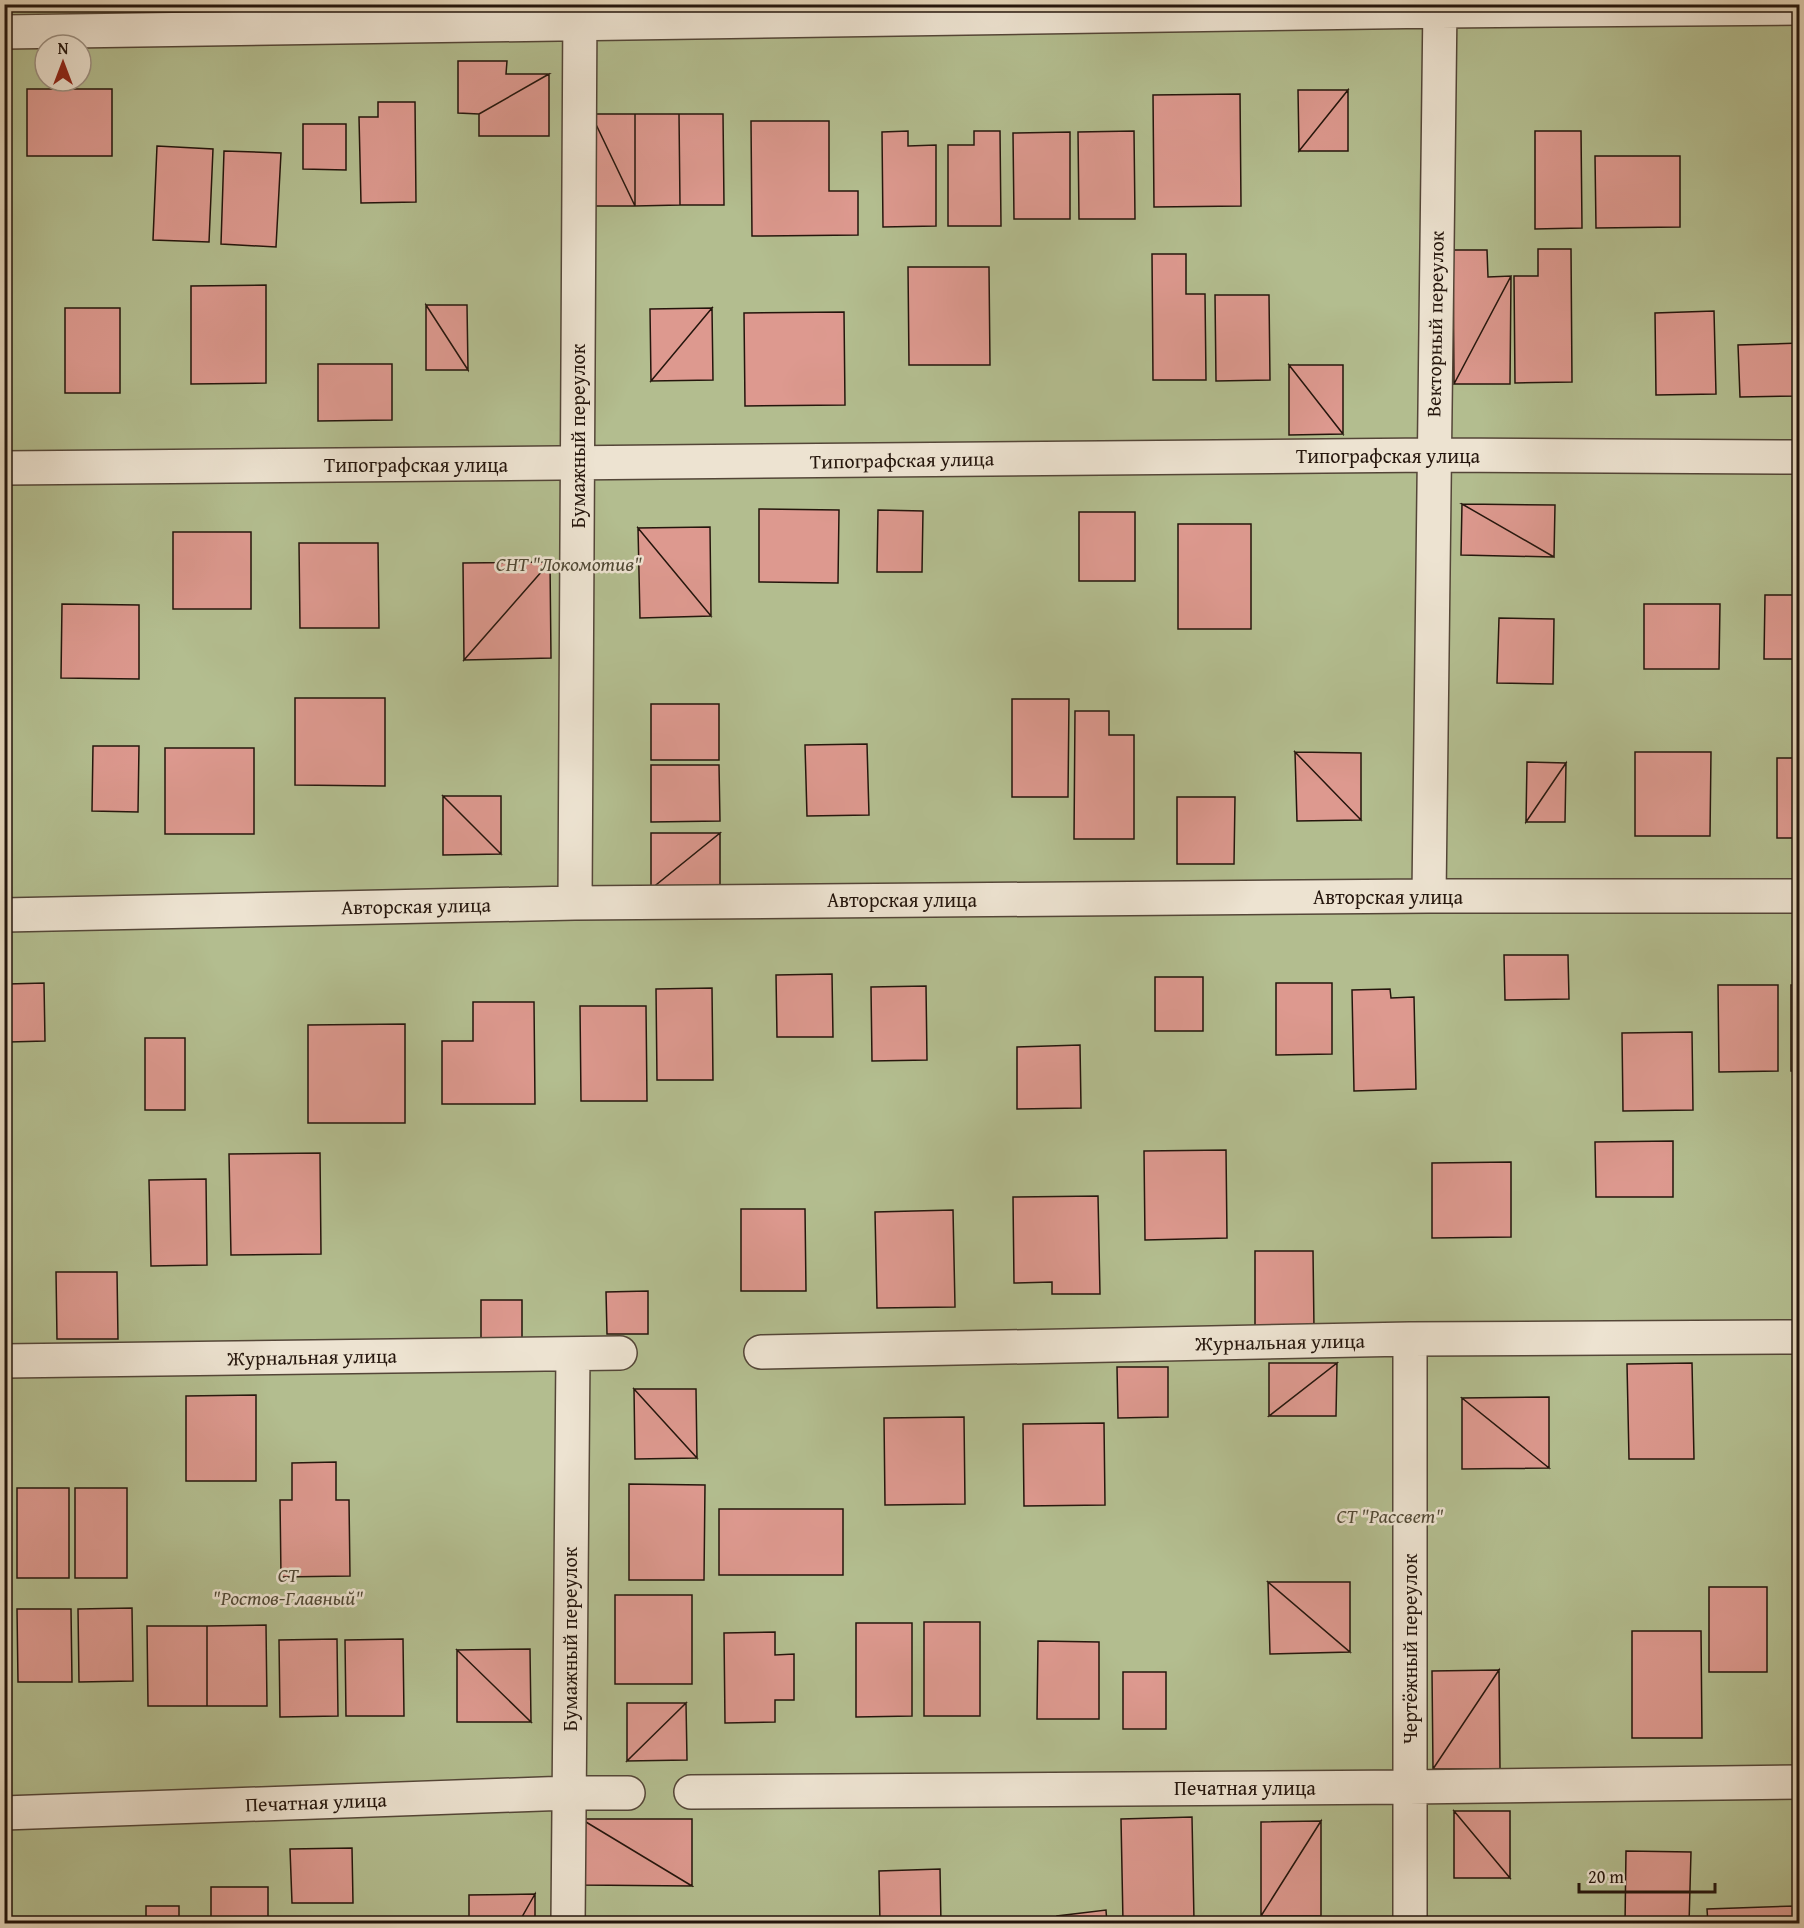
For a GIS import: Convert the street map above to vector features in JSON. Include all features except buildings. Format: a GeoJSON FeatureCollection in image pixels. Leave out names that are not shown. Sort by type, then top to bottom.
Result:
{"type":"FeatureCollection","features":[{"type":"Feature","properties":{"kind":"street","name":"Векторный переулок"},"geometry":{"type":"LineString","coordinates":[[1429,896],[1440,8]]}},
{"type":"Feature","properties":{"kind":"street"},"geometry":{"type":"LineString","coordinates":[[4,32],[580,14],[1800,8]]}},
{"type":"Feature","properties":{"kind":"street","name":"Бумажный переулок"},"geometry":{"type":"LineString","coordinates":[[575,903],[580,14]]}},
{"type":"Feature","properties":{"kind":"street","name":"Типографская улица"},"geometry":{"type":"LineString","coordinates":[[4,468],[1433,455],[1800,457]]}},
{"type":"Feature","properties":{"kind":"street","name":"Авторская улица"},"geometry":{"type":"LineString","coordinates":[[4,915],[575,903],[1429,896],[1800,896]]}},
{"type":"Feature","properties":{"kind":"street","name":"Журнальная улица"},"geometry":{"type":"LineString","coordinates":[[761,1352],[1410,1339],[1800,1337]]}},
{"type":"Feature","properties":{"kind":"street","name":"Чертёжный переулок"},"geometry":{"type":"LineString","coordinates":[[1410,1339],[1410,1923]]}},
{"type":"Feature","properties":{"kind":"street","name":"Журнальная улица"},"geometry":{"type":"LineString","coordinates":[[4,1361],[620,1353]]}},
{"type":"Feature","properties":{"kind":"street","name":"Бумажный переулок"},"geometry":{"type":"LineString","coordinates":[[568,1923],[573,1354]]}},
{"type":"Feature","properties":{"kind":"street","name":"Печатная улица"},"geometry":{"type":"LineString","coordinates":[[691,1792],[1800,1782]]}},
{"type":"Feature","properties":{"kind":"street","name":"Печатная улица"},"geometry":{"type":"LineString","coordinates":[[4,1813],[569,1793],[628,1793]]}},
{"type":"Feature","properties":{"kind":"green space"},"geometry":{"type":"Polygon","coordinates":[[[5,5],[1799,5],[1799,1923],[5,1924],[5,5]]]}},
{"type":"Feature","properties":{"kind":"park label","name":"СНТ \"Локомотив\""},"geometry":{"type":"Point","coordinates":[569,564]}},
{"type":"Feature","properties":{"kind":"park label","name":"СТ \"Рассвет\""},"geometry":{"type":"Point","coordinates":[1390,1516]}},
{"type":"Feature","properties":{"kind":"park label","name":"СТ \"Ростов-Главный\""},"geometry":{"type":"Point","coordinates":[288,1586]}}]}
